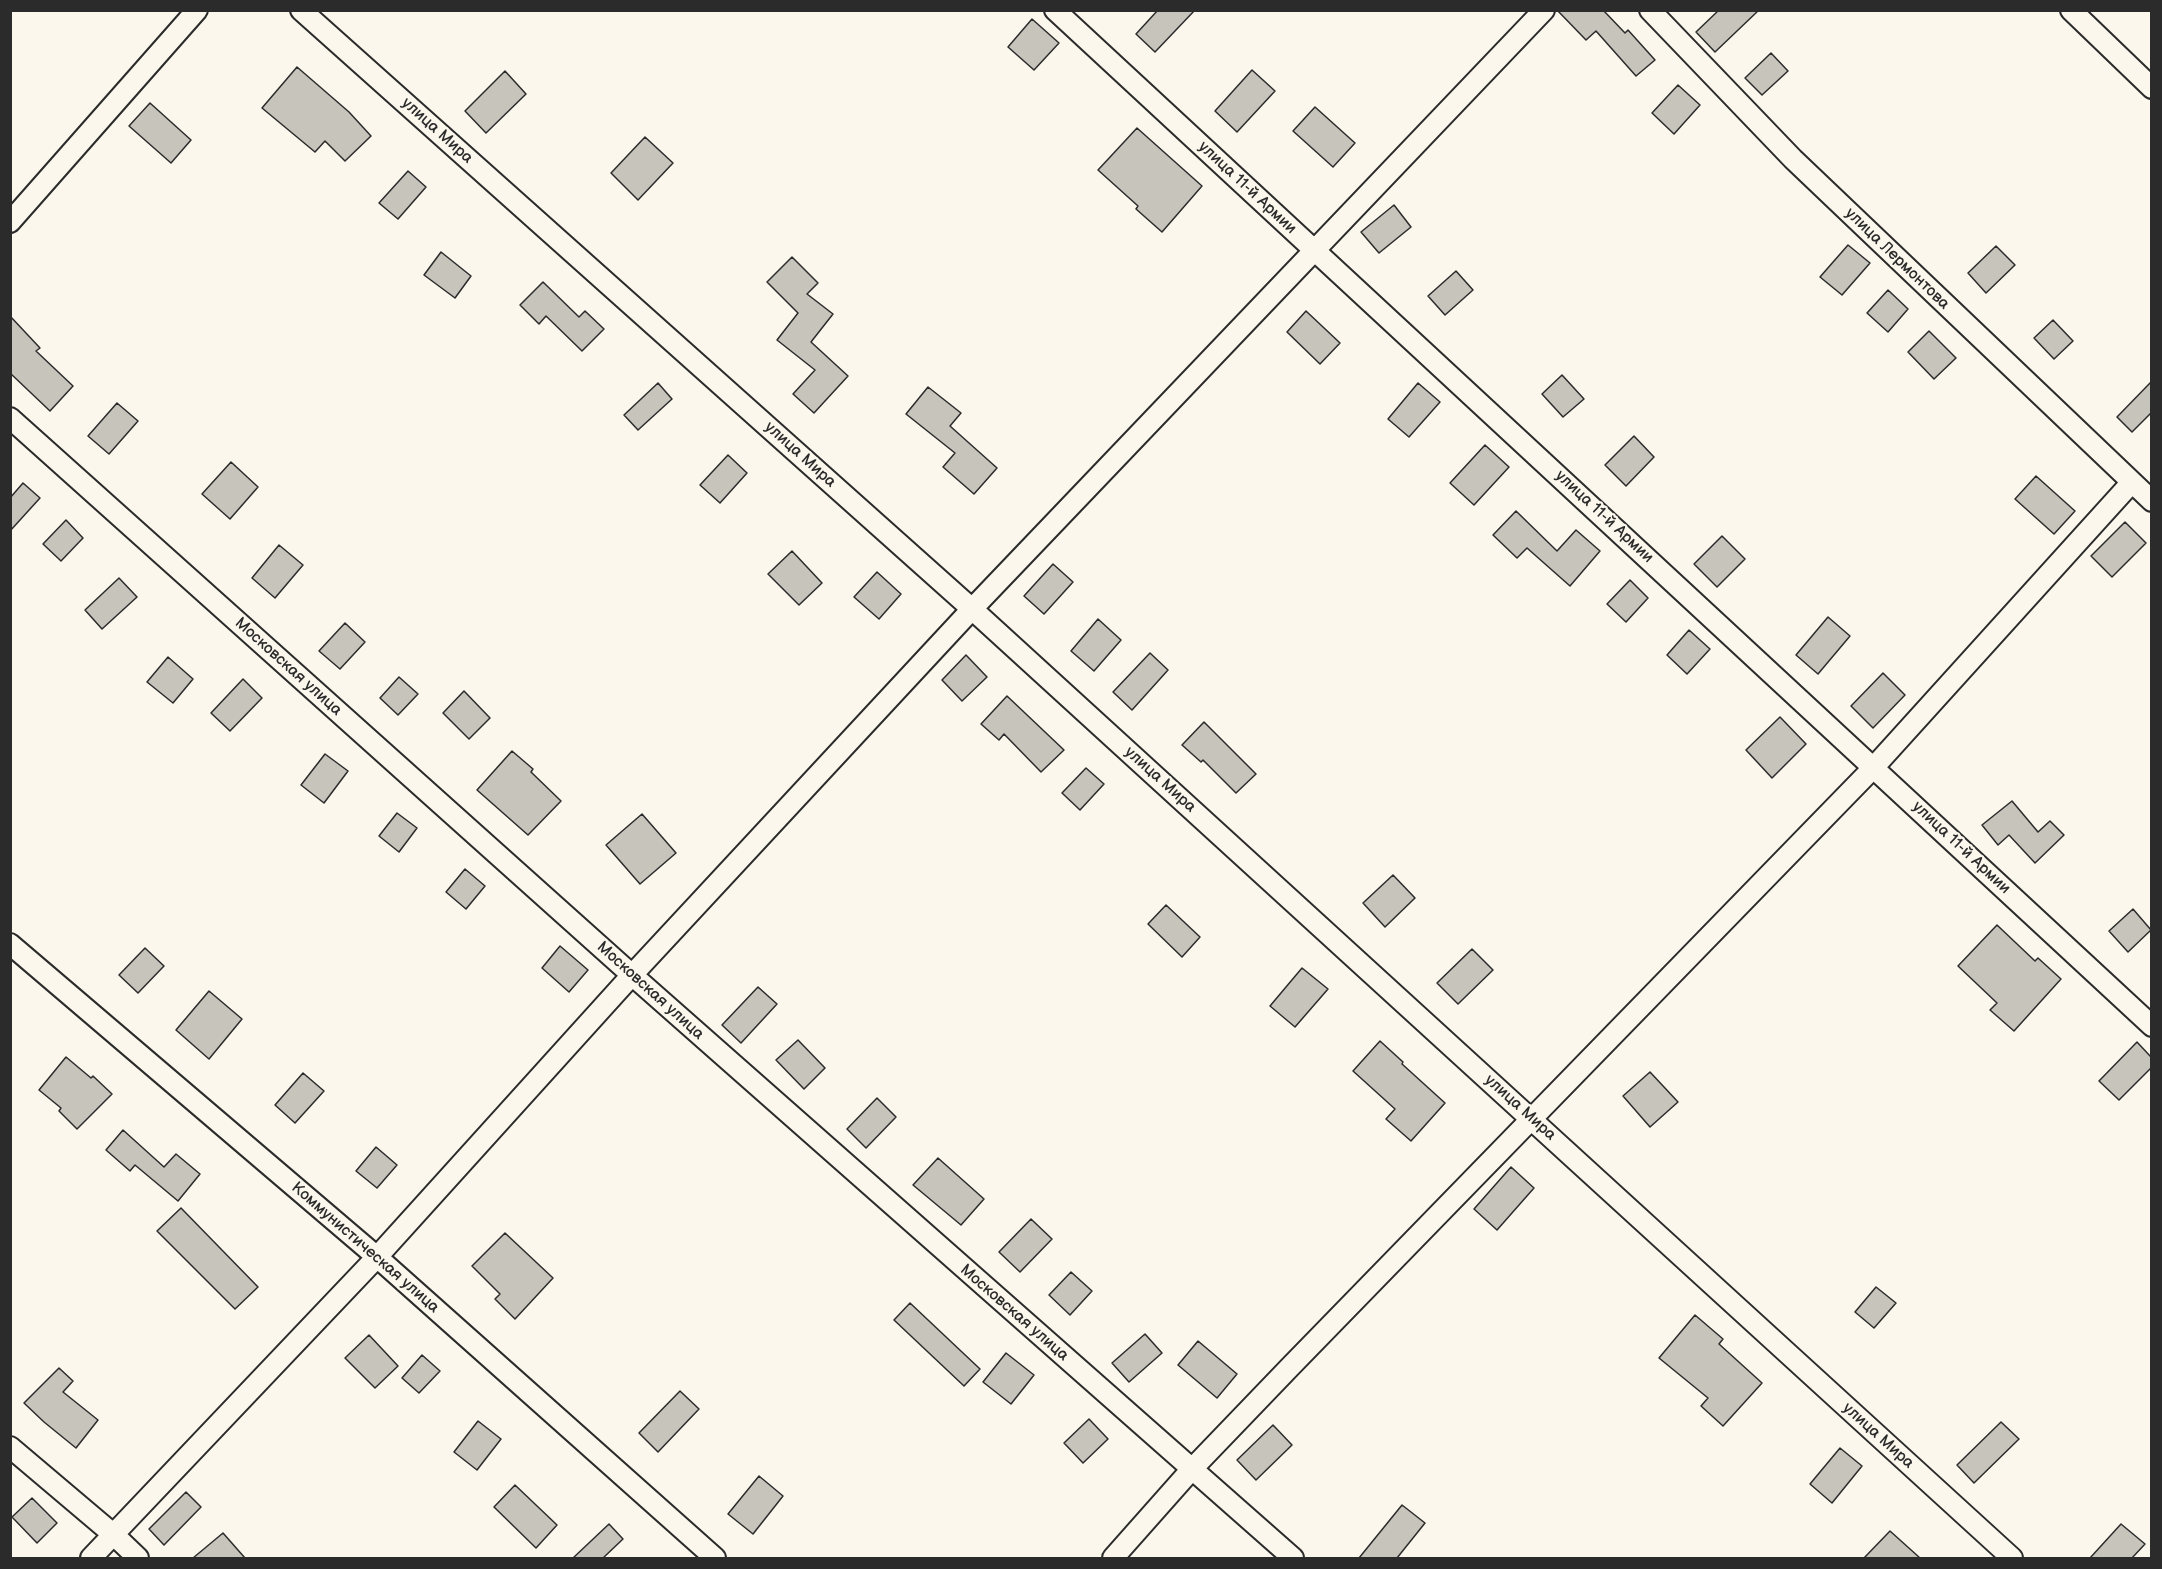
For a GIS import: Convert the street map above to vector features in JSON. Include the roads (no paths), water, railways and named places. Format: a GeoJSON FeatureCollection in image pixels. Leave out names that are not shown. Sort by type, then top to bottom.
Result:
{"type":"FeatureCollection","features":[{"type":"Feature","properties":{"kind":"street"},"geometry":{"type":"LineString","coordinates":[[10,222],[197,10]]}},
{"type":"Feature","properties":{"kind":"street","name":"улица Мира"},"geometry":{"type":"LineString","coordinates":[[302,10],[972,609],[2012,1558]]}},
{"type":"Feature","properties":{"kind":"street","name":"улица 11-й Армии"},"geometry":{"type":"LineString","coordinates":[[1055,10],[1874,766],[2151,1026]]}},
{"type":"Feature","properties":{"kind":"street"},"geometry":{"type":"LineString","coordinates":[[90,1558],[377,1257],[632,975],[972,609],[1544,10]]}},
{"type":"Feature","properties":{"kind":"street","name":"улица Лермонтова"},"geometry":{"type":"LineString","coordinates":[[1650,10],[1793,159],[2151,501]]}},
{"type":"Feature","properties":{"kind":"street"},"geometry":{"type":"LineString","coordinates":[[2071,10],[2151,88]]}},
{"type":"Feature","properties":{"kind":"street","name":"Московская улица"},"geometry":{"type":"LineString","coordinates":[[10,418],[632,975],[1293,1558]]}},
{"type":"Feature","properties":{"kind":"street"},"geometry":{"type":"LineString","coordinates":[[1113,1558],[1191,1470],[1874,766],[2132,482]]}},
{"type":"Feature","properties":{"kind":"street","name":"Коммунистическая улица"},"geometry":{"type":"LineString","coordinates":[[10,944],[377,1257],[715,1558]]}},
{"type":"Feature","properties":{"kind":"street"},"geometry":{"type":"LineString","coordinates":[[10,1447],[138,1558]]}}]}
